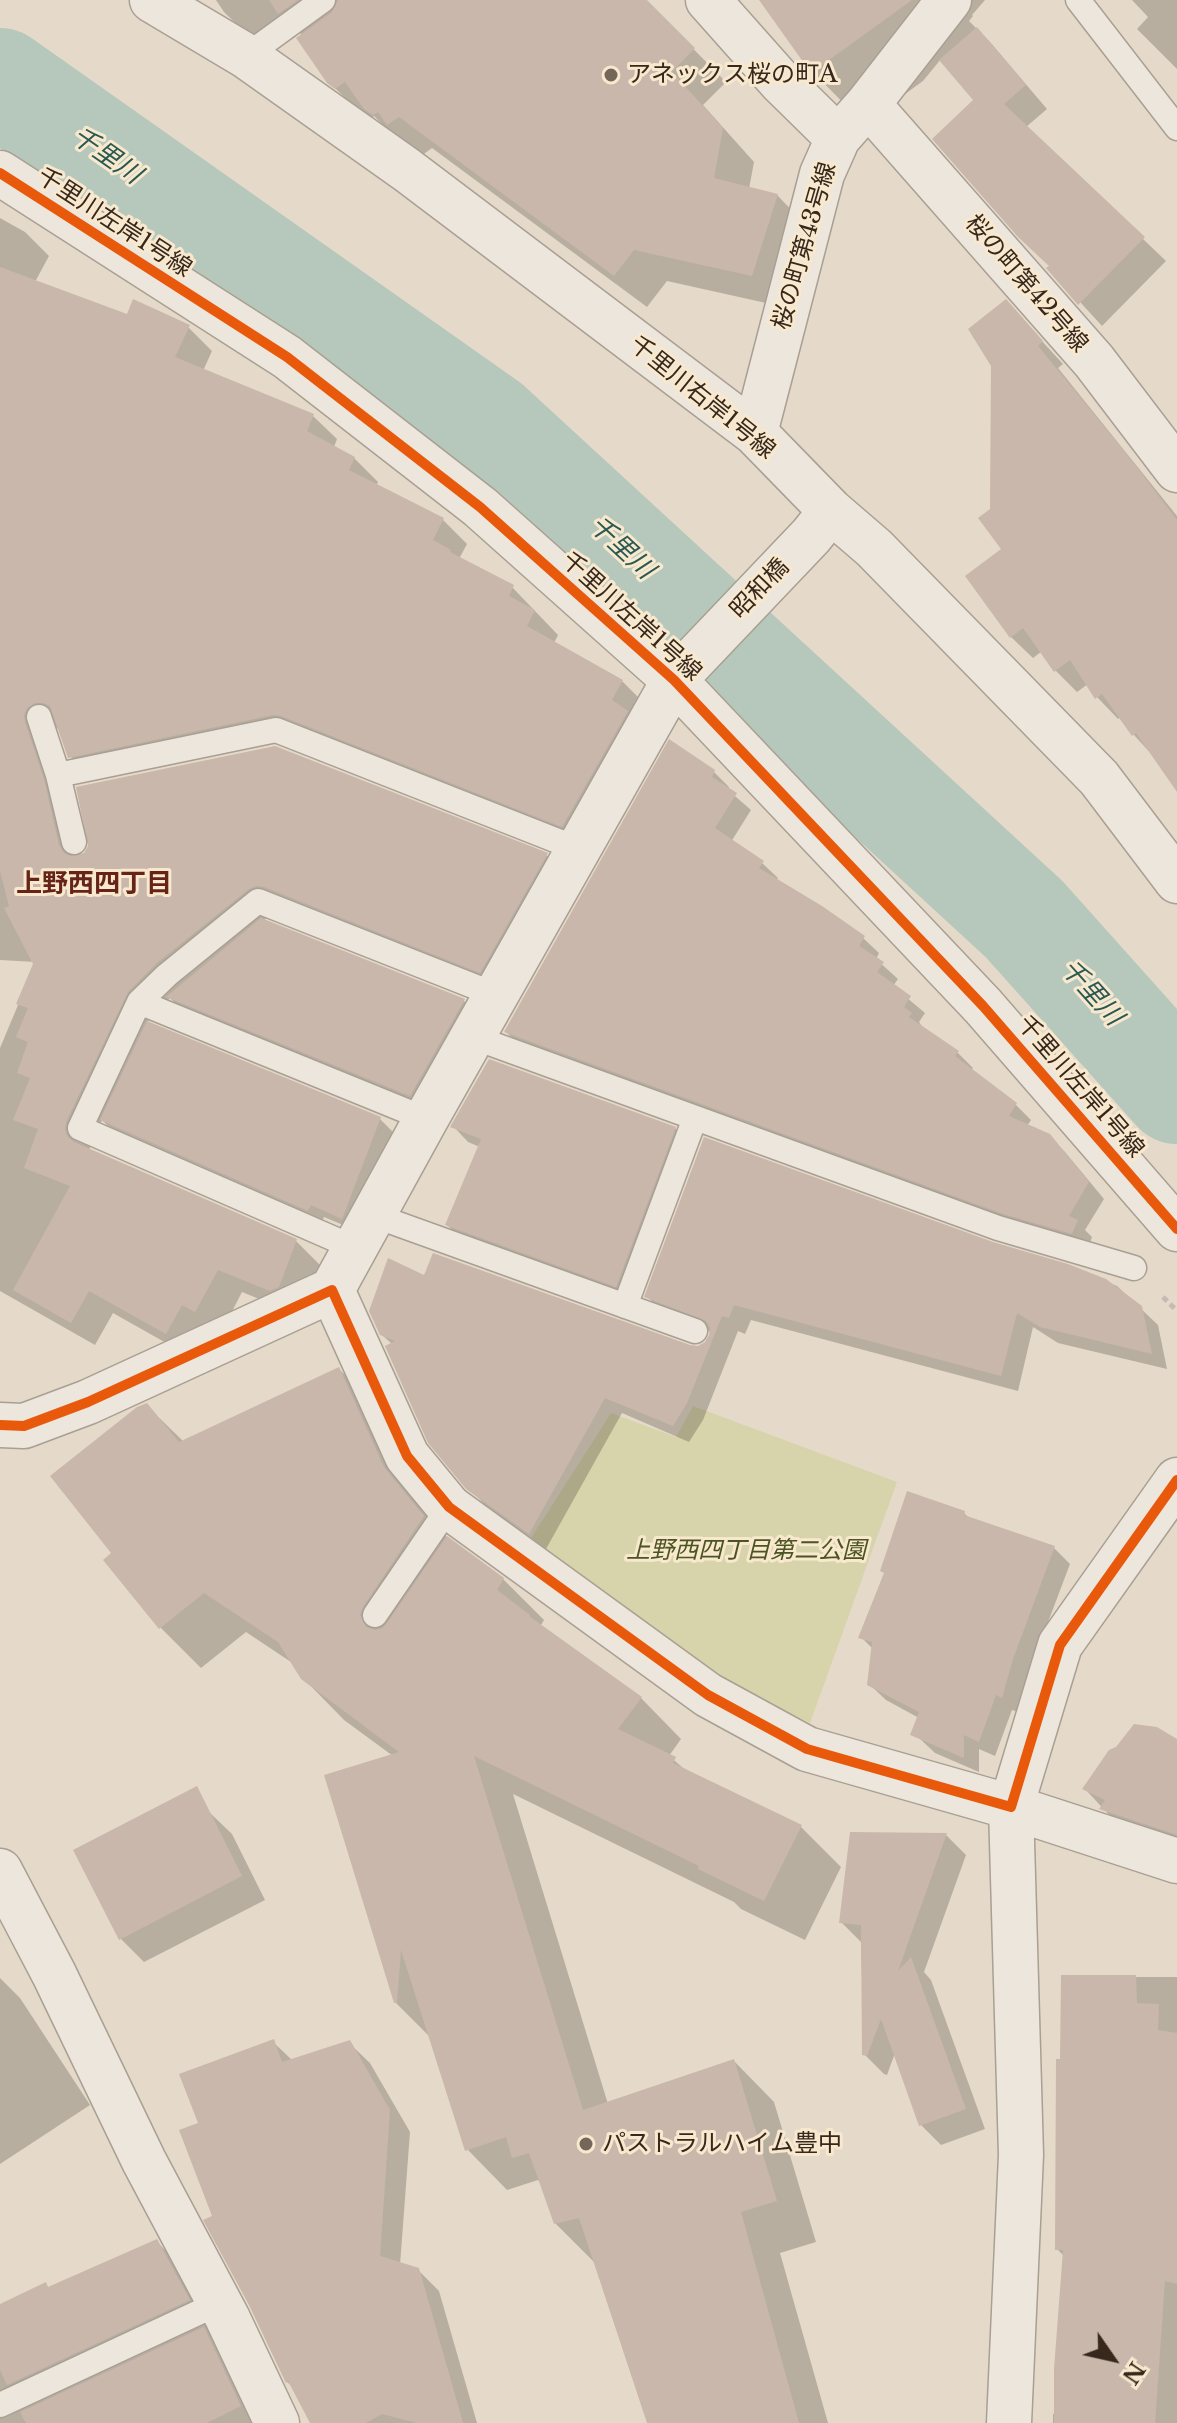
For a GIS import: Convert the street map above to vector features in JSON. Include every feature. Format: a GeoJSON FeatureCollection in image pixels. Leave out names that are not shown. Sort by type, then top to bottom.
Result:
{"type":"FeatureCollection","features":[{"type":"Feature","properties":{"kind":"street","name":"千里川右岸1号線"},"geometry":{"type":"LineString","coordinates":[[152,0],[246,56],[407,170],[755,433],[831,511],[874,548],[1099,778],[1177,881]]}},
{"type":"Feature","properties":{"kind":"street"},"geometry":{"type":"LineString","coordinates":[[708,0],[780,81],[838,138]]}},
{"type":"Feature","properties":{"kind":"street","name":"桜の町第43号線"},"geometry":{"type":"LineString","coordinates":[[755,433],[822,174],[838,138],[949,0]]}},
{"type":"Feature","properties":{"kind":"street","name":"桜の町第42号線"},"geometry":{"type":"LineString","coordinates":[[868,104],[1094,361],[1177,470]]}},
{"type":"Feature","properties":{"kind":"street","name":"千里川左岸1号線"},"geometry":{"type":"LineString","coordinates":[[0,173],[287,357],[480,507],[680,673],[983,1006],[1177,1229]]}},
{"type":"Feature","properties":{"kind":"street","name":"昭和橋"},"geometry":{"type":"LineString","coordinates":[[332,1290],[680,673],[811,536],[831,511]]}},
{"type":"Feature","properties":{"kind":"street"},"geometry":{"type":"LineString","coordinates":[[0,1425],[24,1426],[88,1402],[332,1290],[407,1456],[449,1507],[708,1695],[807,1749],[1011,1807],[1177,1861]]}},
{"type":"Feature","properties":{"kind":"street"},"geometry":{"type":"LineString","coordinates":[[1009,2423],[1021,2155],[1011,1807],[1060,1645],[1177,1480]]}},
{"type":"Feature","properties":{"kind":"street"},"geometry":{"type":"LineString","coordinates":[[2,1883],[54,1974],[144,2161],[219,2303],[277,2423]]}},
{"type":"Feature","properties":{"kind":"lane"},"geometry":{"type":"LineString","coordinates":[[246,56],[323,0]]}},
{"type":"Feature","properties":{"kind":"lane"},"geometry":{"type":"LineString","coordinates":[[1078,0],[1177,128]]}},
{"type":"Feature","properties":{"kind":"lane"},"geometry":{"type":"LineString","coordinates":[[39,717],[58,775],[74,842]]}},
{"type":"Feature","properties":{"kind":"lane"},"geometry":{"type":"LineString","coordinates":[[58,775],[276,730],[578,849]]}},
{"type":"Feature","properties":{"kind":"lane"},"geometry":{"type":"LineString","coordinates":[[496,995],[258,901],[167,975],[139,1002],[80,1128],[364,1232],[625,1306],[695,1331]]}},
{"type":"Feature","properties":{"kind":"lane"},"geometry":{"type":"LineString","coordinates":[[139,1002],[426,1119]]}},
{"type":"Feature","properties":{"kind":"lane"},"geometry":{"type":"LineString","coordinates":[[473,1037],[998,1228],[1134,1268]]}},
{"type":"Feature","properties":{"kind":"lane"},"geometry":{"type":"LineString","coordinates":[[625,1306],[695,1118]]}},
{"type":"Feature","properties":{"kind":"lane"},"geometry":{"type":"LineString","coordinates":[[375,1615],[449,1507]]}},
{"type":"Feature","properties":{"kind":"lane"},"geometry":{"type":"LineString","coordinates":[[0,2405],[219,2303]]}},
{"type":"Feature","properties":{"kind":"green space","name":"上野西四丁目第二公園"},"geometry":{"type":"Polygon","coordinates":[[[693,1406],[897,1482],[810,1723],[724,1681],[531,1538],[611,1413],[676,1437],[693,1406]]]}},
{"type":"Feature","properties":{"kind":"building"},"geometry":{"type":"Polygon","coordinates":[[[269,0],[298,0],[278,14],[269,0]]]}},
{"type":"Feature","properties":{"kind":"building"},"geometry":{"type":"Polygon","coordinates":[[[338,0],[647,0],[695,48],[672,72],[723,128],[714,178],[778,194],[752,276],[634,250],[614,276],[399,117],[387,125],[378,112],[373,115],[364,109],[345,82],[335,89],[327,83],[296,38],[332,12],[338,0]]]}},
{"type":"Feature","properties":{"kind":"building"},"geometry":{"type":"Polygon","coordinates":[[[759,0],[912,0],[811,73],[759,0]]]}},
{"type":"Feature","properties":{"kind":"building"},"geometry":{"type":"Polygon","coordinates":[[[977,27],[1026,85],[1004,104],[1145,237],[1078,305],[1046,268],[1049,266],[1018,237],[932,139],[973,100],[939,60],[977,27]]]}},
{"type":"Feature","properties":{"kind":"building"},"geometry":{"type":"Polygon","coordinates":[[[0,267],[127,314],[133,299],[190,325],[175,357],[314,414],[307,431],[355,457],[349,470],[444,518],[433,540],[514,585],[509,596],[535,610],[527,626],[623,680],[612,700],[628,711],[562,827],[281,716],[273,715],[68,758],[50,706],[35,703],[27,708],[25,722],[44,779],[59,845],[70,856],[84,853],[88,846],[76,787],[275,746],[548,853],[480,973],[256,886],[157,963],[128,992],[66,1122],[67,1136],[74,1142],[297,1239],[279,1287],[270,1291],[218,1270],[195,1312],[182,1305],[166,1334],[89,1291],[71,1323],[13,1290],[70,1186],[24,1168],[38,1129],[13,1120],[30,1078],[17,1073],[28,1042],[16,1037],[28,1008],[16,1004],[33,964],[4,908],[9,906],[0,871],[0,267]]]}},
{"type":"Feature","properties":{"kind":"building"},"geometry":{"type":"Polygon","coordinates":[[[1006,299],[1043,341],[1038,346],[1177,520],[1177,792],[1136,733],[1132,736],[1102,694],[1095,699],[1070,660],[1054,672],[1023,628],[1010,638],[965,576],[1001,549],[978,518],[990,509],[991,366],[968,329],[1006,299]]]}},
{"type":"Feature","properties":{"kind":"building"},"geometry":{"type":"Polygon","coordinates":[[[669,739],[715,770],[712,777],[737,793],[715,828],[764,861],[759,868],[865,936],[859,946],[884,962],[877,972],[911,996],[904,1007],[912,1013],[909,1017],[959,1051],[955,1056],[1017,1103],[1009,1116],[1050,1134],[1089,1182],[1069,1216],[1078,1220],[1072,1234],[1003,1214],[504,1032],[669,739]]]}},
{"type":"Feature","properties":{"kind":"building"},"geometry":{"type":"Polygon","coordinates":[[[261,918],[465,999],[410,1096],[166,997],[261,918]]]}},
{"type":"Feature","properties":{"kind":"building"},"geometry":{"type":"Polygon","coordinates":[[[147,1021],[381,1117],[342,1219],[311,1205],[308,1211],[100,1120],[147,1021]]]}},
{"type":"Feature","properties":{"kind":"building"},"geometry":{"type":"Polygon","coordinates":[[[489,1059],[676,1127],[616,1287],[445,1225],[481,1139],[450,1127],[489,1059]]]}},
{"type":"Feature","properties":{"kind":"building"},"geometry":{"type":"Polygon","coordinates":[[[704,1137],[993,1242],[1068,1264],[1106,1279],[1142,1306],[1152,1354],[1040,1327],[1017,1313],[1001,1376],[734,1305],[729,1318],[722,1316],[687,1403],[673,1426],[605,1398],[529,1534],[466,1489],[428,1443],[385,1346],[395,1341],[380,1335],[369,1311],[388,1258],[424,1275],[433,1253],[698,1346],[709,1335],[710,1328],[706,1321],[644,1297],[704,1137]]]}},
{"type":"Feature","properties":{"kind":"building"},"geometry":{"type":"Polygon","coordinates":[[[339,1367],[384,1467],[424,1516],[363,1607],[360,1615],[366,1627],[375,1630],[387,1623],[447,1536],[504,1578],[497,1590],[642,1697],[618,1729],[676,1757],[673,1763],[802,1825],[764,1901],[474,1756],[583,2110],[734,2059],[777,2201],[741,2212],[799,2423],[647,2423],[579,2218],[554,2224],[529,2153],[512,2158],[506,2137],[465,2151],[401,1950],[397,2003],[394,2003],[324,1775],[399,1752],[301,1679],[278,1642],[204,1593],[159,1629],[103,1560],[111,1553],[50,1476],[137,1407],[147,1403],[179,1442],[339,1367]]]}},
{"type":"Feature","properties":{"kind":"building"},"geometry":{"type":"Polygon","coordinates":[[[907,1491],[965,1511],[964,1515],[1055,1546],[1013,1659],[1002,1698],[996,1695],[979,1742],[964,1735],[964,1758],[910,1735],[919,1712],[867,1685],[872,1642],[858,1638],[884,1573],[880,1571],[907,1491]]]}},
{"type":"Feature","properties":{"kind":"building"},"geometry":{"type":"Polygon","coordinates":[[[1134,1724],[1157,1727],[1177,1739],[1177,1835],[1099,1809],[1105,1800],[1082,1789],[1109,1750],[1116,1747],[1134,1724]]]}},
{"type":"Feature","properties":{"kind":"building"},"geometry":{"type":"Polygon","coordinates":[[[197,1786],[242,1876],[119,1940],[73,1850],[197,1786]]]}},
{"type":"Feature","properties":{"kind":"building"},"geometry":{"type":"Polygon","coordinates":[[[850,1832],[947,1833],[898,1971],[911,1957],[966,2109],[919,2126],[881,2019],[867,2056],[862,2055],[861,1925],[839,1923],[850,1832]]]}},
{"type":"Feature","properties":{"kind":"building"},"geometry":{"type":"Polygon","coordinates":[[[1061,1975],[1136,1975],[1137,2003],[1159,2004],[1158,2030],[1177,2033],[1177,2284],[1165,2281],[1155,2423],[1054,2423],[1054,2369],[1063,2250],[1055,2250],[1056,2059],[1060,2059],[1061,1975]]]}},
{"type":"Feature","properties":{"kind":"building"},"geometry":{"type":"Polygon","coordinates":[[[274,2039],[282,2062],[350,2040],[390,2110],[380,2256],[419,2268],[463,2423],[417,2423],[382,2414],[366,2423],[310,2423],[288,2381],[286,2383],[249,2305],[203,2220],[212,2216],[179,2130],[198,2123],[179,2074],[274,2039]]]}},
{"type":"Feature","properties":{"kind":"building"},"geometry":{"type":"Polygon","coordinates":[[[157,2239],[190,2300],[7,2385],[0,2370],[0,2304],[46,2282],[48,2287],[157,2239]]]}},
{"type":"Feature","properties":{"kind":"building"},"geometry":{"type":"Polygon","coordinates":[[[204,2327],[241,2406],[207,2423],[26,2423],[20,2412],[204,2327]]]}},
{"type":"Feature","properties":{"kind":"waterway","name":"千里川"},"geometry":{"type":"LineString","coordinates":[[0,82],[488,426],[1024,919],[1177,1090]]}},
{"type":"Feature","properties":{"kind":"cycle path"},"geometry":{"type":"LineString","coordinates":[[0,173],[287,357],[480,507],[674,680],[983,1006],[1177,1229]]}},
{"type":"Feature","properties":{"kind":"cycle path"},"geometry":{"type":"LineString","coordinates":[[0,1425],[24,1426],[88,1402],[332,1290],[407,1456],[449,1507],[708,1695],[807,1749],[1011,1807],[1060,1645],[1177,1480]]}},
{"type":"Feature","properties":{"kind":"place","name":"アネックス桜の町A"},"geometry":{"type":"Point","coordinates":[611,75]}},
{"type":"Feature","properties":{"kind":"place","name":"パストラルハイム豊中"},"geometry":{"type":"Point","coordinates":[586,2144]}},
{"type":"Feature","properties":{"kind":"district","name":"上野西四丁目"},"geometry":{"type":"Point","coordinates":[94,885]}}]}
